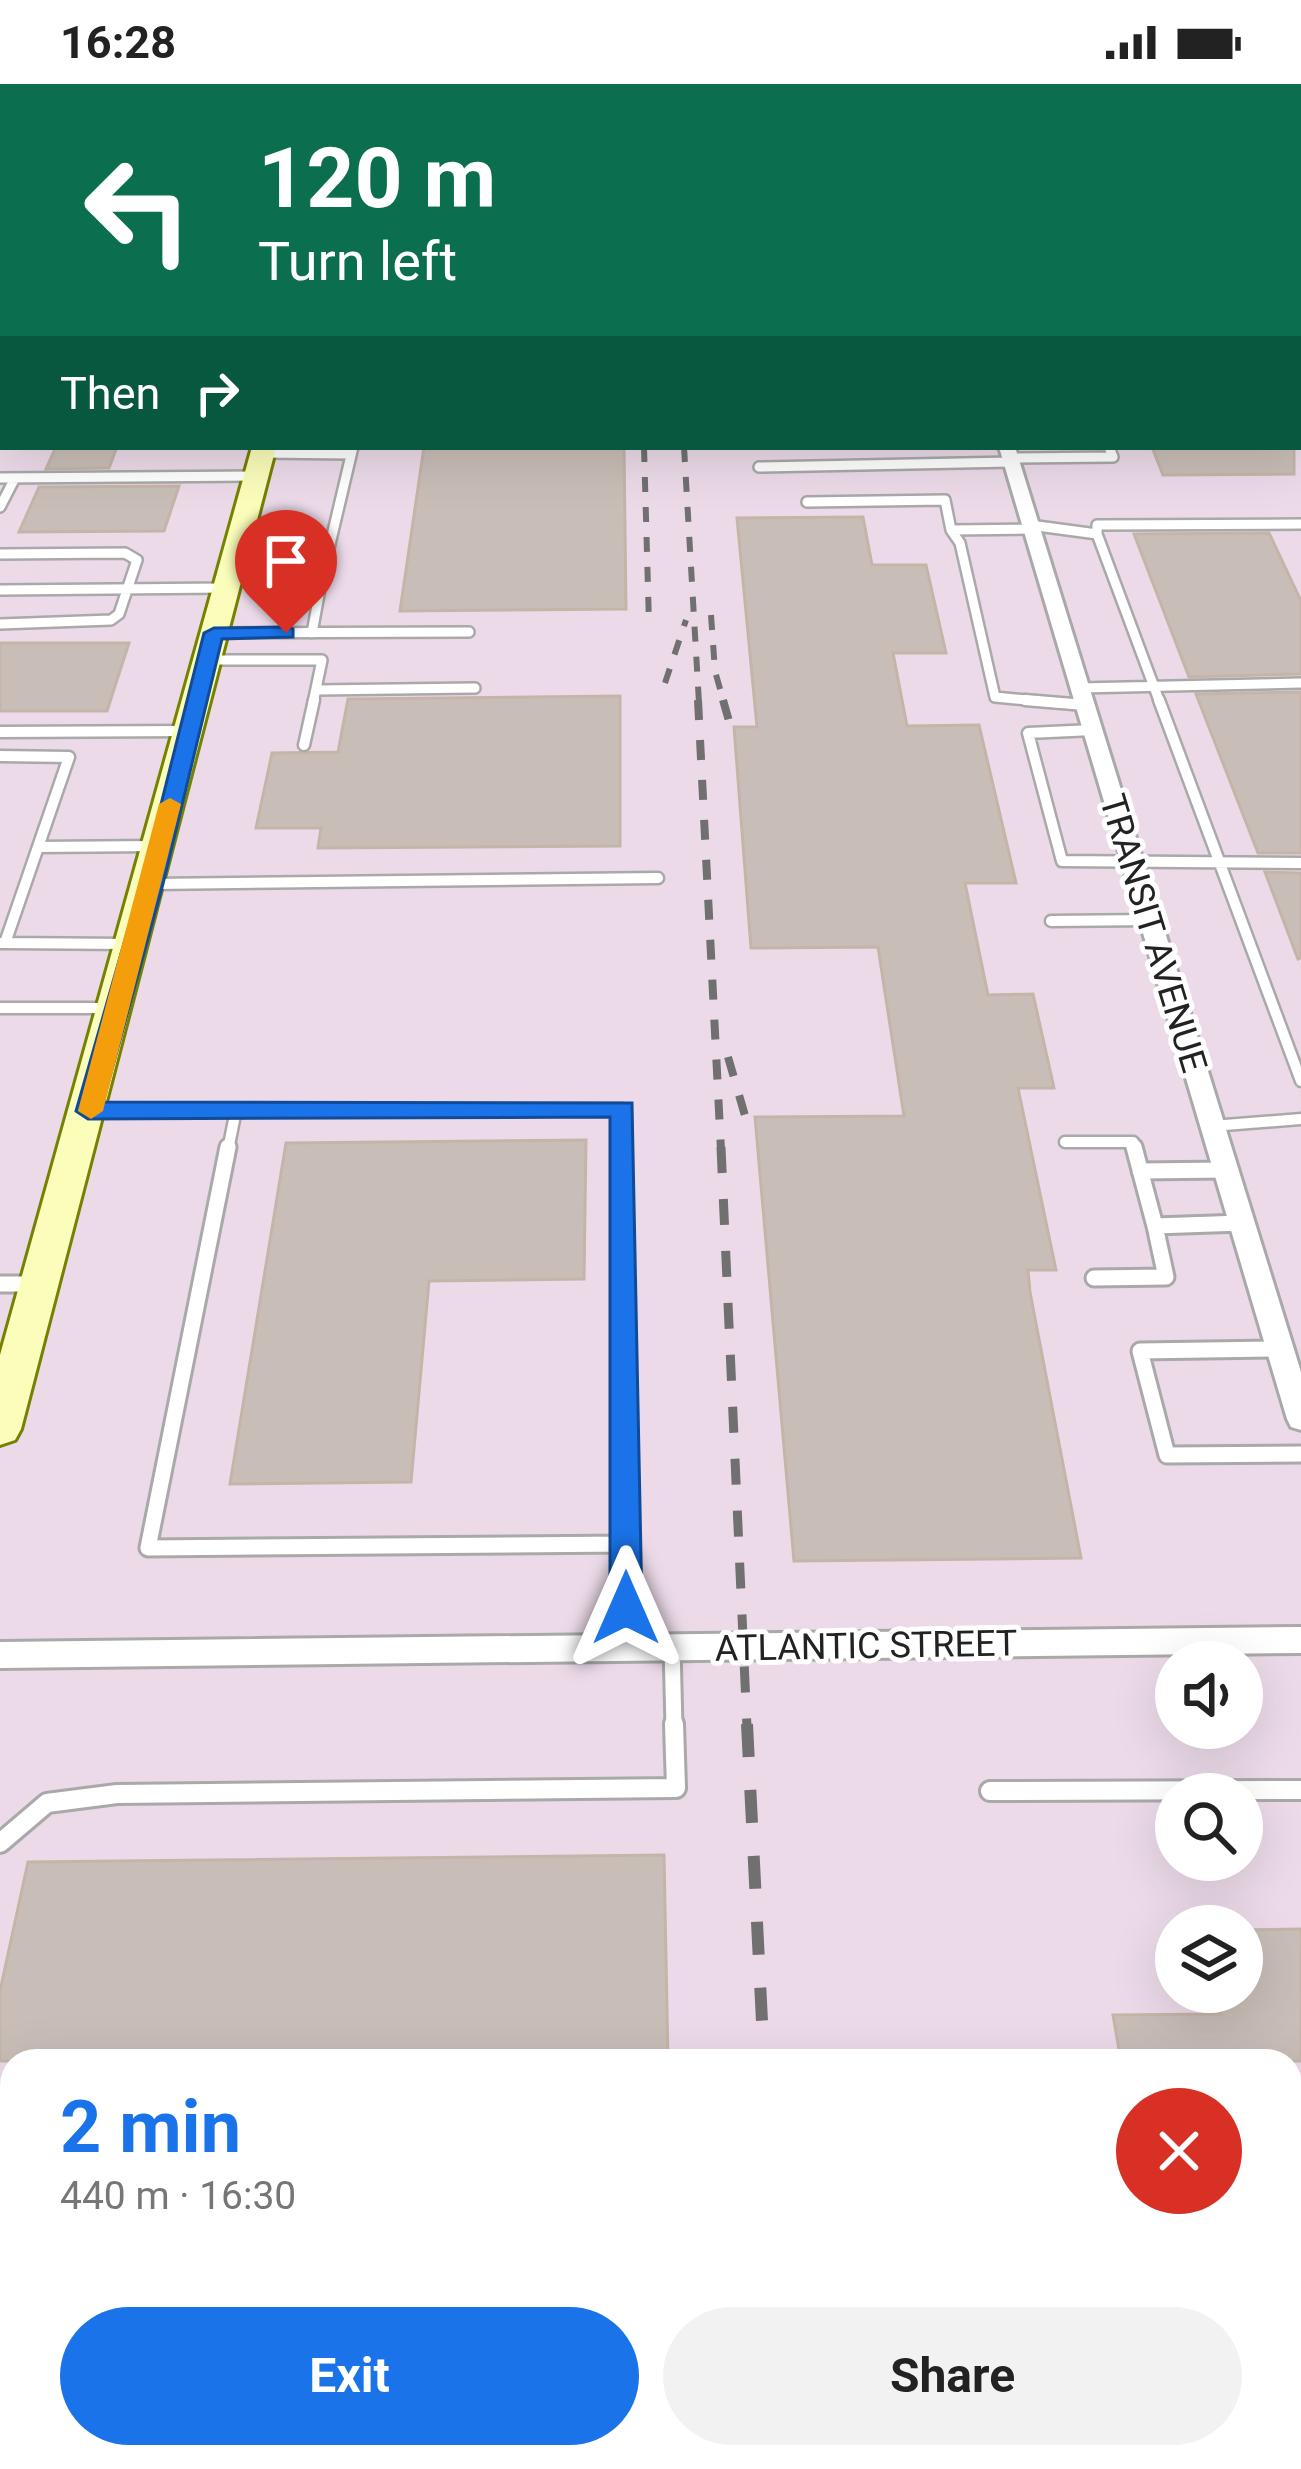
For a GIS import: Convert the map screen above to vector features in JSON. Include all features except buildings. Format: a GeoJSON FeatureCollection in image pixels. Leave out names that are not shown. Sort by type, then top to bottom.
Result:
{"type":"FeatureCollection","features":[{"type":"Feature","properties":{"kind":"street","name":"TRANSIT AVENUE"},"geometry":{"type":"LineString","coordinates":[[1009,456],[1301,1419]]}},
{"type":"Feature","properties":{"kind":"street"},"geometry":{"type":"LineString","coordinates":[[0,1429],[152,884],[187,731],[261,459]]}},
{"type":"Feature","properties":{"kind":"street","name":"ATLANTIC STREET"},"geometry":{"type":"LineString","coordinates":[[0,1655],[1301,1640]]}},
{"type":"Feature","properties":{"kind":"lane"},"geometry":{"type":"LineString","coordinates":[[759,467],[1009,456],[1113,458],[1110,450]]}},
{"type":"Feature","properties":{"kind":"lane"},"geometry":{"type":"LineString","coordinates":[[0,478],[352,451],[312,633]]}},
{"type":"Feature","properties":{"kind":"lane"},"geometry":{"type":"LineString","coordinates":[[0,507],[14,478]]}},
{"type":"Feature","properties":{"kind":"lane"},"geometry":{"type":"LineString","coordinates":[[807,502],[945,500],[951,530],[960,543],[995,697],[1082,696],[1154,685],[1301,683]]}},
{"type":"Feature","properties":{"kind":"lane"},"geometry":{"type":"LineString","coordinates":[[1301,524],[1097,525],[1301,1081]]}},
{"type":"Feature","properties":{"kind":"lane"},"geometry":{"type":"LineString","coordinates":[[951,530],[1031,527],[1097,533]]}},
{"type":"Feature","properties":{"kind":"lane"},"geometry":{"type":"LineString","coordinates":[[0,554],[125,553],[136,560],[130,589],[119,614],[110,620],[0,624]]}},
{"type":"Feature","properties":{"kind":"lane"},"geometry":{"type":"LineString","coordinates":[[0,590],[130,589],[322,578]]}},
{"type":"Feature","properties":{"kind":"lane"},"geometry":{"type":"LineString","coordinates":[[210,647],[312,633],[469,632]]}},
{"type":"Feature","properties":{"kind":"lane"},"geometry":{"type":"LineString","coordinates":[[210,647],[322,660],[304,745]]}},
{"type":"Feature","properties":{"kind":"lane"},"geometry":{"type":"LineString","coordinates":[[316,690],[475,688]]}},
{"type":"Feature","properties":{"kind":"lane"},"geometry":{"type":"LineString","coordinates":[[1093,730],[1028,733],[1062,861],[1301,862]]}},
{"type":"Feature","properties":{"kind":"lane"},"geometry":{"type":"LineString","coordinates":[[0,732],[187,731]]}},
{"type":"Feature","properties":{"kind":"lane"},"geometry":{"type":"LineString","coordinates":[[0,756],[69,757],[2,943],[135,944]]}},
{"type":"Feature","properties":{"kind":"lane"},"geometry":{"type":"LineString","coordinates":[[38,847],[160,846]]}},
{"type":"Feature","properties":{"kind":"lane"},"geometry":{"type":"LineString","coordinates":[[152,884],[658,878]]}},
{"type":"Feature","properties":{"kind":"lane"},"geometry":{"type":"LineString","coordinates":[[1052,921],[1151,920]]}},
{"type":"Feature","properties":{"kind":"lane"},"geometry":{"type":"LineString","coordinates":[[0,1008],[117,1008]]}},
{"type":"Feature","properties":{"kind":"lane"},"geometry":{"type":"LineString","coordinates":[[88,1111],[623,1109],[627,1650]]}},
{"type":"Feature","properties":{"kind":"lane"},"geometry":{"type":"LineString","coordinates":[[236,1110],[148,1548],[626,1544]]}},
{"type":"Feature","properties":{"kind":"lane"},"geometry":{"type":"LineString","coordinates":[[1213,1126],[1299,1116]]}},
{"type":"Feature","properties":{"kind":"lane"},"geometry":{"type":"LineString","coordinates":[[1065,1142],[1132,1142],[1166,1277],[1094,1278]]}},
{"type":"Feature","properties":{"kind":"lane"},"geometry":{"type":"LineString","coordinates":[[1140,1171],[1226,1170]]}},
{"type":"Feature","properties":{"kind":"lane"},"geometry":{"type":"LineString","coordinates":[[1155,1226],[1242,1223]]}},
{"type":"Feature","properties":{"kind":"lane"},"geometry":{"type":"LineString","coordinates":[[0,1284],[40,1284]]}},
{"type":"Feature","properties":{"kind":"lane"},"geometry":{"type":"LineString","coordinates":[[1280,1348],[1140,1351],[1167,1455],[1301,1454]]}},
{"type":"Feature","properties":{"kind":"lane"},"geometry":{"type":"LineString","coordinates":[[0,1843],[47,1803],[117,1793],[676,1788],[672,1647]]}},
{"type":"Feature","properties":{"kind":"lane"},"geometry":{"type":"LineString","coordinates":[[990,1792],[1301,1790]]}},
{"type":"Feature","properties":{"kind":"shaded area"},"geometry":{"type":"Polygon","coordinates":[[[0,450],[1301,450],[1301,2049],[0,2049],[0,450]]]}},
{"type":"Feature","properties":{"kind":"railway"},"geometry":{"type":"LineString","coordinates":[[644,450],[649,624]]}},
{"type":"Feature","properties":{"kind":"railway"},"geometry":{"type":"LineString","coordinates":[[684,450],[699,703]]}},
{"type":"Feature","properties":{"kind":"railway"},"geometry":{"type":"LineString","coordinates":[[711,615],[715,671],[724,703]]}},
{"type":"Feature","properties":{"kind":"railway"},"geometry":{"type":"LineString","coordinates":[[665,683],[686,620]]}},
{"type":"Feature","properties":{"kind":"railway"},"geometry":{"type":"LineString","coordinates":[[698,700],[721,1150]]}},
{"type":"Feature","properties":{"kind":"railway"},"geometry":{"type":"LineString","coordinates":[[723,700],[729,721]]}},
{"type":"Feature","properties":{"kind":"railway"},"geometry":{"type":"LineString","coordinates":[[728,1057],[748,1126]]}},
{"type":"Feature","properties":{"kind":"railway"},"geometry":{"type":"LineString","coordinates":[[721,1147],[747,1727]]}},
{"type":"Feature","properties":{"kind":"railway"},"geometry":{"type":"LineString","coordinates":[[747,1724],[763,2049]]}},
{"type":"Feature","properties":{"kind":"slow traffic"},"geometry":{"type":"LineString","coordinates":[[91,1111],[170,804]]}},
{"type":"Feature","properties":{"kind":"route"},"geometry":{"type":"LineString","coordinates":[[286,633],[214,633],[152,884],[88,1111],[623,1109],[626,1608]]}}]}
